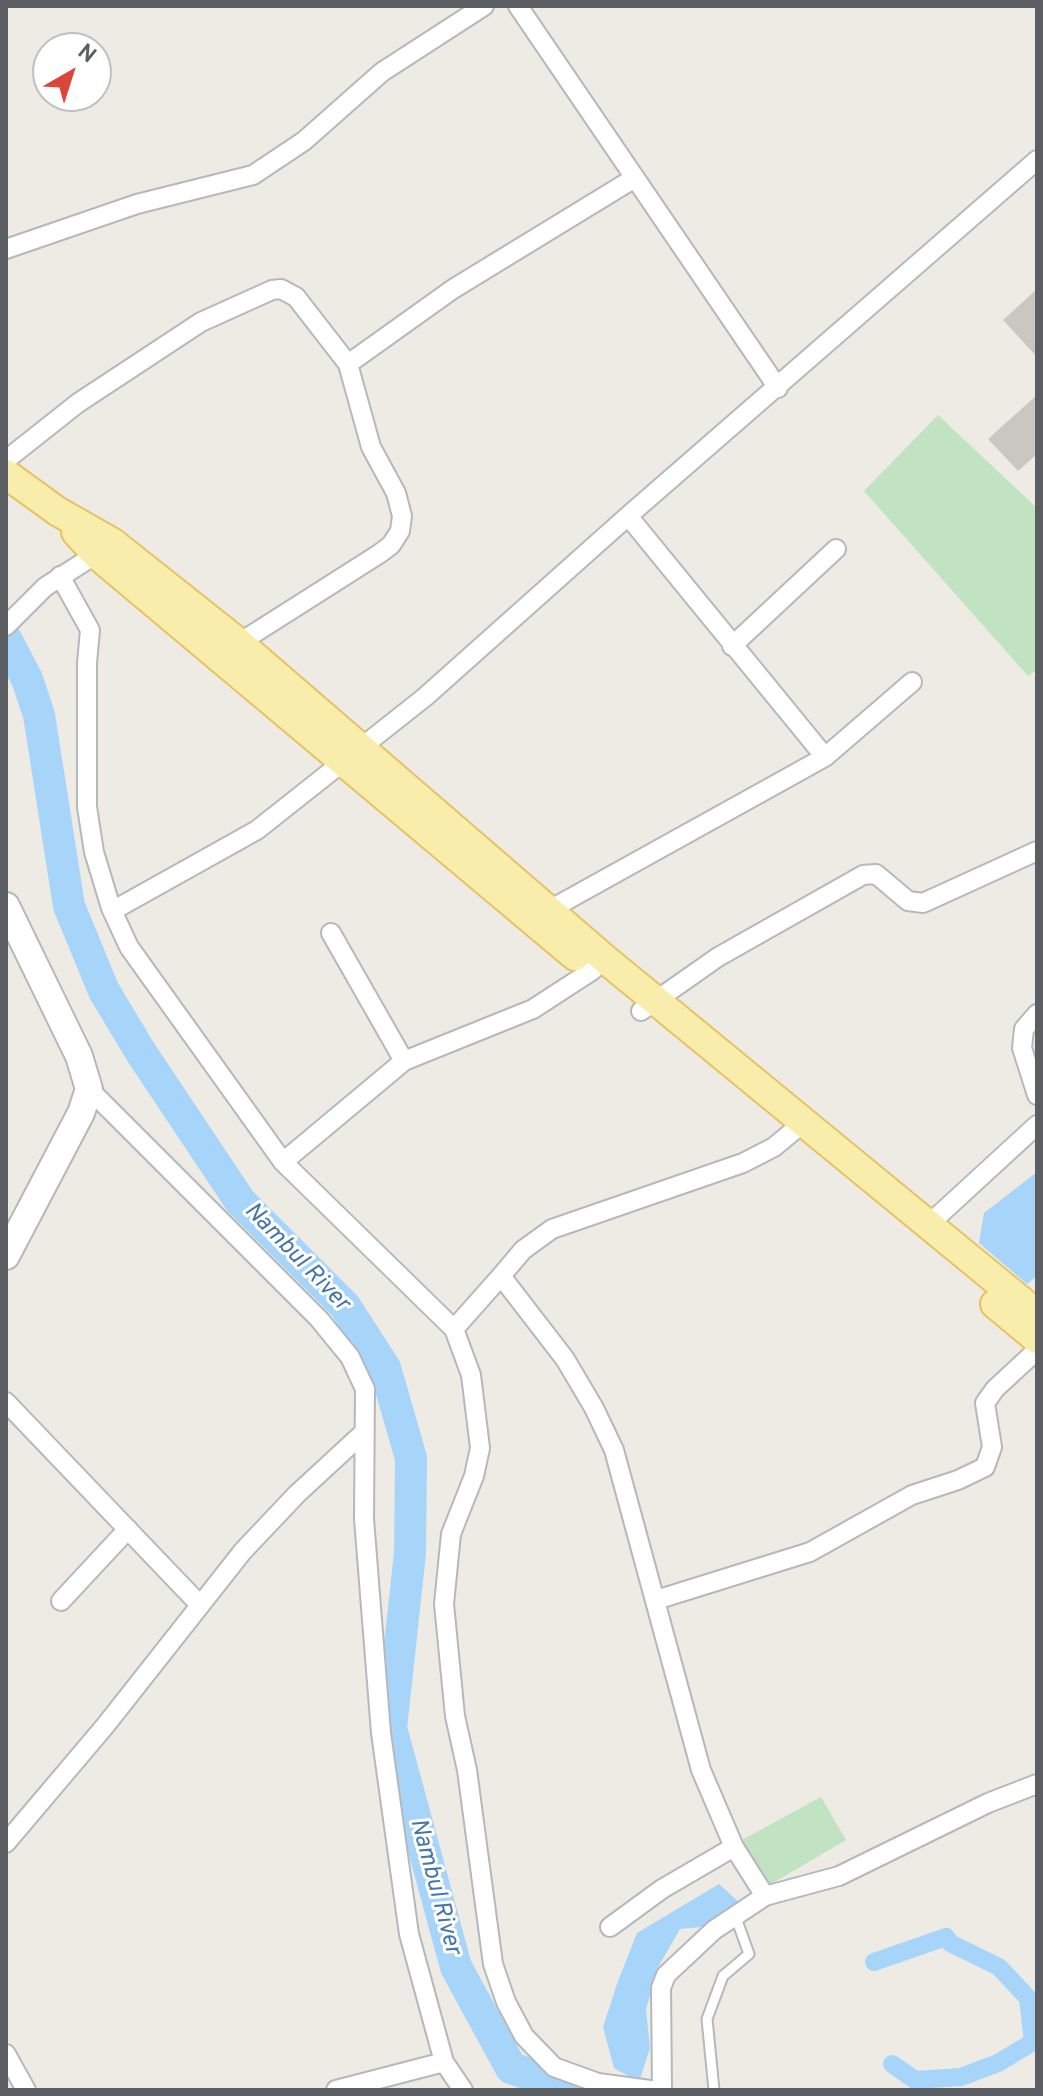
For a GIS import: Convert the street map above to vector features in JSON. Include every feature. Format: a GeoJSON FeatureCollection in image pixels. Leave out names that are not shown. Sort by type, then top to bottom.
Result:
{"type":"FeatureCollection","features":[{"type":"Feature","properties":{"kind":"main road"},"geometry":{"type":"LineString","coordinates":[[6,474],[239,643],[349,754],[551,909],[649,1006],[1037,1339]]}},
{"type":"Feature","properties":{"kind":"main road"},"geometry":{"type":"LineString","coordinates":[[105,548],[349,754],[593,970],[649,1006]]}},
{"type":"Feature","properties":{"kind":"main road"},"geometry":{"type":"LineString","coordinates":[[796,1129],[927,1226],[1037,1314]]}},
{"type":"Feature","properties":{"kind":"street"},"geometry":{"type":"LineString","coordinates":[[6,249],[137,204],[253,175],[304,141],[382,72],[484,6]]}},
{"type":"Feature","properties":{"kind":"street"},"geometry":{"type":"LineString","coordinates":[[518,6],[778,388]]}},
{"type":"Feature","properties":{"kind":"street"},"geometry":{"type":"LineString","coordinates":[[111,908],[121,906],[233,845],[467,663],[628,516],[1037,160]]}},
{"type":"Feature","properties":{"kind":"street"},"geometry":{"type":"LineString","coordinates":[[348,364],[453,289],[633,179]]}},
{"type":"Feature","properties":{"kind":"street"},"geometry":{"type":"LineString","coordinates":[[6,460],[78,403],[201,322],[272,290],[281,289],[296,297],[348,364],[371,447],[396,493],[402,516],[400,531],[391,545],[379,554],[239,643]]}},
{"type":"Feature","properties":{"kind":"street"},"geometry":{"type":"LineString","coordinates":[[628,516],[825,757]]}},
{"type":"Feature","properties":{"kind":"street"},"geometry":{"type":"LineString","coordinates":[[6,626],[52,582],[105,548]]}},
{"type":"Feature","properties":{"kind":"street"},"geometry":{"type":"LineString","coordinates":[[732,646],[836,549]]}},
{"type":"Feature","properties":{"kind":"street"},"geometry":{"type":"LineString","coordinates":[[52,582],[90,630],[87,663],[87,807],[94,852],[111,908],[129,947],[283,1162],[454,1329],[471,1375],[480,1448],[474,1476],[451,1534],[444,1604],[455,1716],[467,1770],[493,1964],[506,2002],[524,2036],[554,2067],[598,2083],[650,2090]]}},
{"type":"Feature","properties":{"kind":"street"},"geometry":{"type":"LineString","coordinates":[[551,909],[825,757],[912,682]]}},
{"type":"Feature","properties":{"kind":"street"},"geometry":{"type":"LineString","coordinates":[[649,1006],[718,957],[863,875],[876,874],[908,901],[923,903],[1037,851]]}},
{"type":"Feature","properties":{"kind":"street"},"geometry":{"type":"LineString","coordinates":[[6,906],[79,1056],[89,1089],[319,1319],[350,1357],[365,1389],[367,1411],[362,1434],[364,1519],[383,1749],[409,1934],[444,2062],[463,2090]]}},
{"type":"Feature","properties":{"kind":"street"},"geometry":{"type":"LineString","coordinates":[[331,933],[404,1061]]}},
{"type":"Feature","properties":{"kind":"street"},"geometry":{"type":"LineString","coordinates":[[283,1162],[404,1061],[533,1009],[593,970]]}},
{"type":"Feature","properties":{"kind":"street"},"geometry":{"type":"LineString","coordinates":[[1037,1014],[1024,1029],[1022,1048],[1037,1095]]}},
{"type":"Feature","properties":{"kind":"street"},"geometry":{"type":"LineString","coordinates":[[6,1256],[81,1113],[89,1089]]}},
{"type":"Feature","properties":{"kind":"street"},"geometry":{"type":"LineString","coordinates":[[927,1226],[1037,1125]]}},
{"type":"Feature","properties":{"kind":"street"},"geometry":{"type":"LineString","coordinates":[[454,1329],[523,1250],[552,1229],[743,1163],[796,1129]]}},
{"type":"Feature","properties":{"kind":"street"},"geometry":{"type":"LineString","coordinates":[[501,1276],[565,1359],[614,1450],[656,1600],[665,1648],[701,1770],[734,1847],[765,1896]]}},
{"type":"Feature","properties":{"kind":"street"},"geometry":{"type":"LineString","coordinates":[[656,1600],[810,1552],[912,1495],[958,1480],[985,1467],[992,1447],[985,1403],[995,1389],[1037,1350]]}},
{"type":"Feature","properties":{"kind":"street"},"geometry":{"type":"LineString","coordinates":[[6,1402],[200,1605]]}},
{"type":"Feature","properties":{"kind":"street"},"geometry":{"type":"LineString","coordinates":[[6,1843],[200,1605],[297,1494],[362,1434]]}},
{"type":"Feature","properties":{"kind":"street"},"geometry":{"type":"LineString","coordinates":[[61,1601],[128,1529]]}},
{"type":"Feature","properties":{"kind":"street"},"geometry":{"type":"LineString","coordinates":[[662,2090],[661,1988],[666,1975],[685,1953],[765,1896],[839,1876],[988,1803],[1037,1784]]}},
{"type":"Feature","properties":{"kind":"street"},"geometry":{"type":"LineString","coordinates":[[610,1927],[662,1889],[734,1847]]}},
{"type":"Feature","properties":{"kind":"street"},"geometry":{"type":"LineString","coordinates":[[6,2054],[26,2090]]}},
{"type":"Feature","properties":{"kind":"street"},"geometry":{"type":"LineString","coordinates":[[336,2090],[444,2062]]}},
{"type":"Feature","properties":{"kind":"lane"},"geometry":{"type":"LineString","coordinates":[[714,2090],[707,2019],[723,1976],[749,1954],[735,1915]]}},
{"type":"Feature","properties":{"kind":"green space"},"geometry":{"type":"Polygon","coordinates":[[[938,415],[1037,508],[1037,670],[1028,676],[864,491],[938,415]]]}},
{"type":"Feature","properties":{"kind":"green space"},"geometry":{"type":"Polygon","coordinates":[[[821,1797],[846,1840],[766,1887],[740,1841],[821,1797]]]}},
{"type":"Feature","properties":{"kind":"water"},"geometry":{"type":"Polygon","coordinates":[[[1037,1172],[1037,1276],[1027,1284],[979,1243],[984,1213],[1037,1172]]]}},
{"type":"Feature","properties":{"kind":"water"},"geometry":{"type":"Polygon","coordinates":[[[719,1884],[741,1904],[711,1926],[680,1929],[657,1969],[646,2010],[650,2048],[639,2082],[614,2068],[603,2027],[637,1933],[719,1884]]]}},
{"type":"Feature","properties":{"kind":"building"},"geometry":{"type":"Polygon","coordinates":[[[1037,289],[1037,357],[1003,320],[1037,289]]]}},
{"type":"Feature","properties":{"kind":"building"},"geometry":{"type":"Polygon","coordinates":[[[1037,395],[1037,454],[1018,471],[988,439],[1037,395]]]}},
{"type":"Feature","properties":{"kind":"waterway","name":"Nambul River"},"geometry":{"type":"LineString","coordinates":[[6,639],[27,679],[39,715],[69,906],[104,991],[240,1201],[345,1306],[385,1368],[411,1458],[410,1553],[391,1728],[456,1967],[511,2068],[576,2090]]}},
{"type":"Feature","properties":{"kind":"waterway"},"geometry":{"type":"LineString","coordinates":[[874,1962],[946,1937],[950,1943],[999,1967],[1028,1998],[1033,2042],[998,2063],[961,2077],[915,2080],[892,2064]]}}]}
